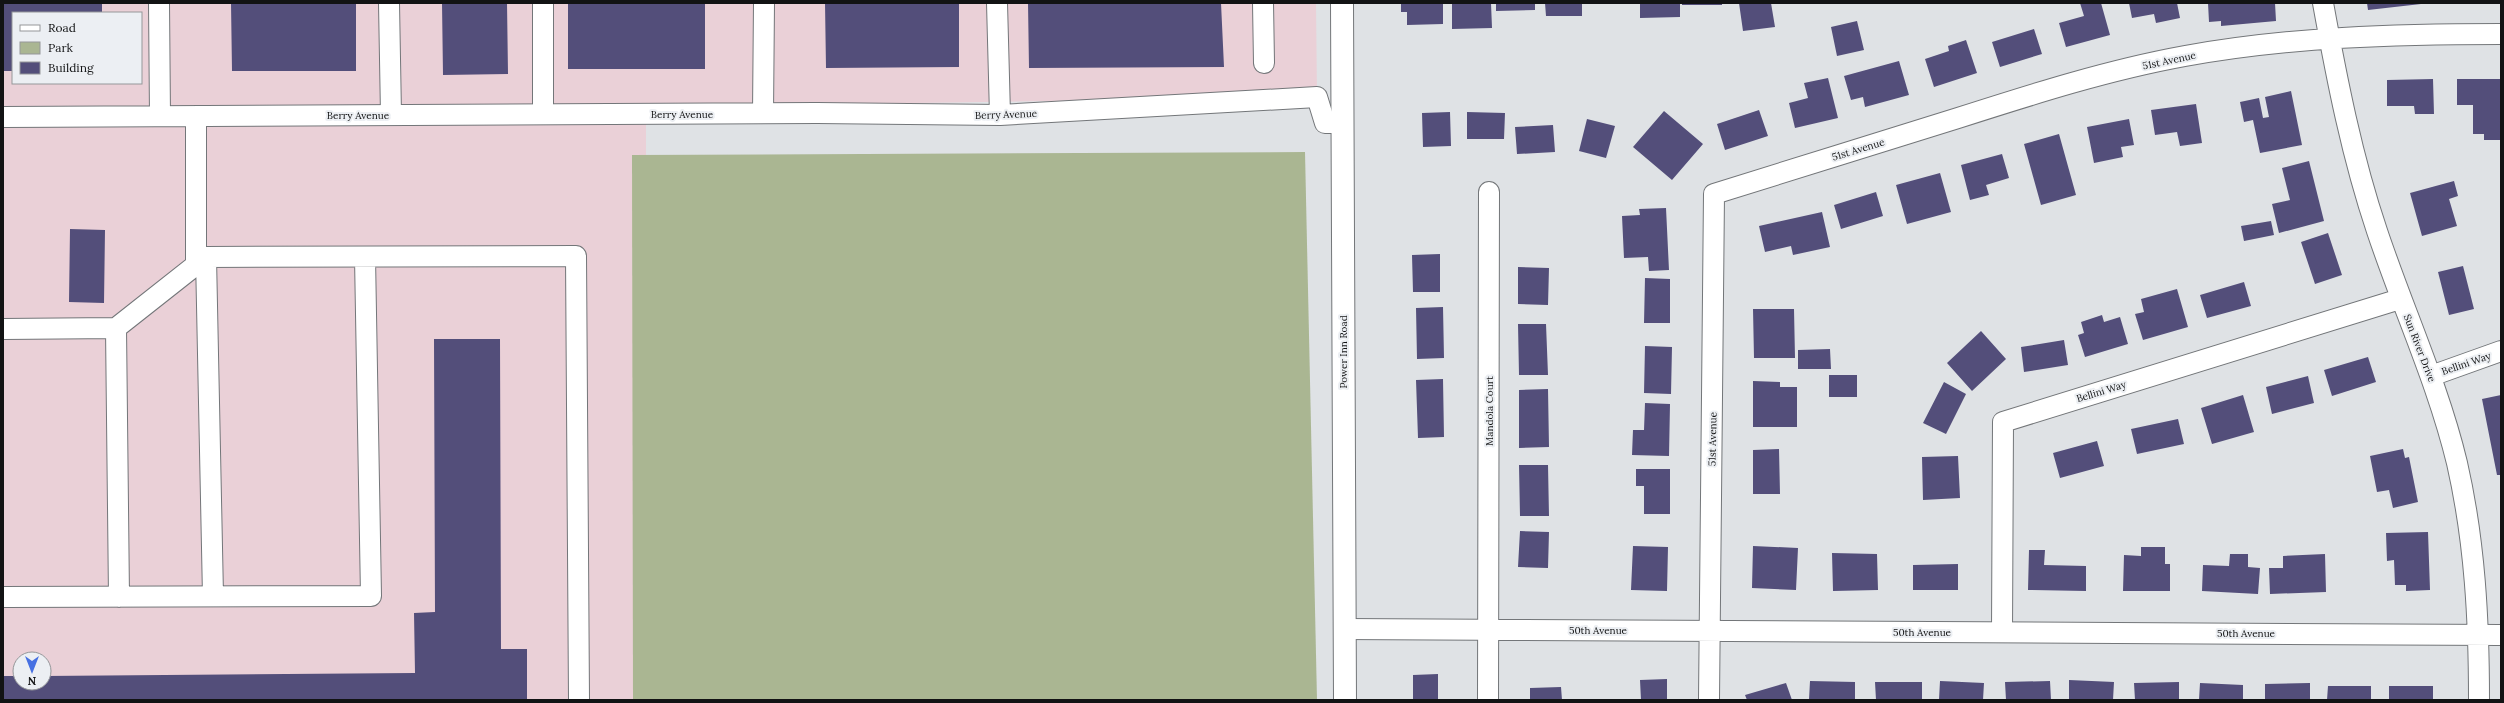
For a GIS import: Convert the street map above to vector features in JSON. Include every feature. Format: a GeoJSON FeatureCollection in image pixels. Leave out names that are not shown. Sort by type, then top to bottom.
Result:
{"type":"FeatureCollection","features":[{"type":"Feature","properties":{"kind":"main road","name":"Power Inn Road"},"geometry":{"type":"LineString","coordinates":[[1342,3],[1345,700]]}},
{"type":"Feature","properties":{"kind":"street"},"geometry":{"type":"LineString","coordinates":[[159,3],[160,116]]}},
{"type":"Feature","properties":{"kind":"street"},"geometry":{"type":"LineString","coordinates":[[389,3],[391,115]]}},
{"type":"Feature","properties":{"kind":"street"},"geometry":{"type":"LineString","coordinates":[[543,3],[543,114]]}},
{"type":"Feature","properties":{"kind":"street"},"geometry":{"type":"LineString","coordinates":[[763,113],[764,3]]}},
{"type":"Feature","properties":{"kind":"street"},"geometry":{"type":"LineString","coordinates":[[997,3],[1000,115]]}},
{"type":"Feature","properties":{"kind":"street"},"geometry":{"type":"LineString","coordinates":[[1263,3],[1264,63]]}},
{"type":"Feature","properties":{"kind":"street","name":"Sun River Drive"},"geometry":{"type":"LineString","coordinates":[[2323,3],[2354,154],[2376,229],[2400,298],[2430,376],[2456,463],[2468,518],[2476,575],[2479,635],[2479,700]]}},
{"type":"Feature","properties":{"kind":"street","name":"51st Avenue"},"geometry":{"type":"LineString","coordinates":[[1709,700],[1714,194],[2034,94],[2118,70],[2185,56],[2251,45],[2329,37],[2408,34],[2501,34]]}},
{"type":"Feature","properties":{"kind":"street","name":"Berry Avenue"},"geometry":{"type":"LineString","coordinates":[[3,117],[763,113],[1000,115],[1316,97],[1325,123],[1343,123]]}},
{"type":"Feature","properties":{"kind":"street"},"geometry":{"type":"LineString","coordinates":[[196,116],[213,596]]}},
{"type":"Feature","properties":{"kind":"street","name":"Mandola Court"},"geometry":{"type":"LineString","coordinates":[[1488,700],[1489,192]]}},
{"type":"Feature","properties":{"kind":"street"},"geometry":{"type":"LineString","coordinates":[[3,329],[116,328],[201,261],[365,257],[576,256],[579,700]]}},
{"type":"Feature","properties":{"kind":"street"},"geometry":{"type":"LineString","coordinates":[[3,597],[371,596],[365,257]]}},
{"type":"Feature","properties":{"kind":"street","name":"Bellini Way"},"geometry":{"type":"LineString","coordinates":[[2002,632],[2003,422],[2400,298]]}},
{"type":"Feature","properties":{"kind":"street"},"geometry":{"type":"LineString","coordinates":[[116,328],[119,597]]}},
{"type":"Feature","properties":{"kind":"street","name":"Bellini Way"},"geometry":{"type":"LineString","coordinates":[[2430,376],[2501,352]]}},
{"type":"Feature","properties":{"kind":"street","name":"50th Avenue"},"geometry":{"type":"LineString","coordinates":[[1344,629],[2501,635]]}},
{"type":"Feature","properties":{"kind":"shaded area"},"geometry":{"type":"Polygon","coordinates":[[[3,3],[1316,3],[1317,97],[646,107],[646,700],[3,700],[3,3]]]}},
{"type":"Feature","properties":{"kind":"green space"},"geometry":{"type":"Polygon","coordinates":[[[1305,152],[1317,700],[633,700],[632,155],[1305,152]]]}},
{"type":"Feature","properties":{"kind":"building"},"geometry":{"type":"Polygon","coordinates":[[[3,3],[102,3],[102,12],[12,12],[12,71],[3,71],[3,3]]]}},
{"type":"Feature","properties":{"kind":"building"},"geometry":{"type":"Polygon","coordinates":[[[231,3],[356,3],[356,71],[232,71],[231,3]]]}},
{"type":"Feature","properties":{"kind":"building"},"geometry":{"type":"Polygon","coordinates":[[[442,3],[507,3],[508,74],[443,75],[442,3]]]}},
{"type":"Feature","properties":{"kind":"building"},"geometry":{"type":"Polygon","coordinates":[[[568,3],[705,3],[705,69],[568,69],[568,3]]]}},
{"type":"Feature","properties":{"kind":"building"},"geometry":{"type":"Polygon","coordinates":[[[825,3],[959,3],[959,67],[826,68],[825,3]]]}},
{"type":"Feature","properties":{"kind":"building"},"geometry":{"type":"Polygon","coordinates":[[[1028,3],[1221,3],[1224,67],[1029,68],[1028,3]]]}},
{"type":"Feature","properties":{"kind":"building"},"geometry":{"type":"Polygon","coordinates":[[[1401,3],[1443,3],[1443,24],[1407,25],[1407,12],[1401,12],[1401,3]]]}},
{"type":"Feature","properties":{"kind":"building"},"geometry":{"type":"Polygon","coordinates":[[[1452,3],[1491,3],[1492,28],[1452,29],[1452,3]]]}},
{"type":"Feature","properties":{"kind":"building"},"geometry":{"type":"Polygon","coordinates":[[[1496,3],[1535,3],[1535,10],[1496,11],[1496,3]]]}},
{"type":"Feature","properties":{"kind":"building"},"geometry":{"type":"Polygon","coordinates":[[[1545,3],[1582,3],[1582,16],[1546,16],[1545,3]]]}},
{"type":"Feature","properties":{"kind":"building"},"geometry":{"type":"Polygon","coordinates":[[[1640,3],[1680,3],[1680,17],[1640,18],[1640,3]]]}},
{"type":"Feature","properties":{"kind":"building"},"geometry":{"type":"Polygon","coordinates":[[[1682,3],[1722,3],[1722,5],[1682,5],[1682,3]]]}},
{"type":"Feature","properties":{"kind":"building"},"geometry":{"type":"Polygon","coordinates":[[[1739,3],[1771,3],[1775,27],[1743,31],[1739,3]]]}},
{"type":"Feature","properties":{"kind":"building"},"geometry":{"type":"Polygon","coordinates":[[[2080,3],[2101,3],[2110,35],[2066,47],[2059,23],[2084,16],[2080,3]]]}},
{"type":"Feature","properties":{"kind":"building"},"geometry":{"type":"Polygon","coordinates":[[[2129,3],[2177,3],[2180,18],[2156,23],[2154,14],[2132,18],[2129,3]]]}},
{"type":"Feature","properties":{"kind":"building"},"geometry":{"type":"Polygon","coordinates":[[[2208,3],[2275,3],[2276,21],[2221,26],[2221,21],[2209,22],[2208,3]]]}},
{"type":"Feature","properties":{"kind":"building"},"geometry":{"type":"Polygon","coordinates":[[[2367,3],[2421,3],[2421,4],[2368,10],[2367,3]]]}},
{"type":"Feature","properties":{"kind":"building"},"geometry":{"type":"Polygon","coordinates":[[[1857,21],[1864,50],[1837,56],[1831,27],[1857,21]]]}},
{"type":"Feature","properties":{"kind":"building"},"geometry":{"type":"Polygon","coordinates":[[[2034,29],[2042,54],[2000,67],[1992,42],[2034,29]]]}},
{"type":"Feature","properties":{"kind":"building"},"geometry":{"type":"Polygon","coordinates":[[[1966,40],[1977,73],[1934,87],[1925,59],[1949,51],[1948,46],[1966,40]]]}},
{"type":"Feature","properties":{"kind":"building"},"geometry":{"type":"Polygon","coordinates":[[[1899,61],[1909,95],[1865,107],[1863,97],[1851,100],[1844,76],[1899,61]]]}},
{"type":"Feature","properties":{"kind":"building"},"geometry":{"type":"Polygon","coordinates":[[[1828,78],[1838,118],[1795,128],[1789,103],[1808,98],[1804,83],[1828,78]]]}},
{"type":"Feature","properties":{"kind":"building"},"geometry":{"type":"Polygon","coordinates":[[[2433,79],[2434,114],[2415,114],[2414,106],[2387,106],[2387,80],[2433,79]]]}},
{"type":"Feature","properties":{"kind":"building"},"geometry":{"type":"Polygon","coordinates":[[[2457,79],[2501,79],[2501,140],[2484,140],[2484,134],[2473,134],[2473,105],[2457,105],[2457,79]]]}},
{"type":"Feature","properties":{"kind":"building"},"geometry":{"type":"Polygon","coordinates":[[[2291,91],[2302,145],[2260,153],[2253,120],[2244,122],[2240,102],[2259,98],[2263,118],[2269,117],[2265,97],[2291,91]]]}},
{"type":"Feature","properties":{"kind":"building"},"geometry":{"type":"Polygon","coordinates":[[[2196,104],[2202,143],[2180,146],[2177,132],[2155,135],[2151,110],[2196,104]]]}},
{"type":"Feature","properties":{"kind":"building"},"geometry":{"type":"Polygon","coordinates":[[[1759,110],[1768,136],[1725,150],[1717,124],[1759,110]]]}},
{"type":"Feature","properties":{"kind":"building"},"geometry":{"type":"Polygon","coordinates":[[[1664,111],[1703,144],[1672,180],[1633,147],[1664,111]]]}},
{"type":"Feature","properties":{"kind":"building"},"geometry":{"type":"Polygon","coordinates":[[[1450,112],[1451,146],[1423,147],[1422,113],[1450,112]]]}},
{"type":"Feature","properties":{"kind":"building"},"geometry":{"type":"Polygon","coordinates":[[[1467,112],[1505,113],[1504,139],[1467,139],[1467,112]]]}},
{"type":"Feature","properties":{"kind":"building"},"geometry":{"type":"Polygon","coordinates":[[[1587,119],[1615,126],[1606,158],[1579,151],[1587,119]]]}},
{"type":"Feature","properties":{"kind":"building"},"geometry":{"type":"Polygon","coordinates":[[[2129,119],[2134,145],[2121,147],[2123,157],[2094,163],[2087,127],[2129,119]]]}},
{"type":"Feature","properties":{"kind":"building"},"geometry":{"type":"Polygon","coordinates":[[[1553,125],[1555,152],[1517,154],[1515,127],[1553,125]]]}},
{"type":"Feature","properties":{"kind":"building"},"geometry":{"type":"Polygon","coordinates":[[[2059,134],[2076,195],[2041,205],[2024,144],[2059,134]]]}},
{"type":"Feature","properties":{"kind":"building"},"geometry":{"type":"Polygon","coordinates":[[[2002,154],[2009,178],[1986,185],[1989,195],[1970,200],[1961,165],[2002,154]]]}},
{"type":"Feature","properties":{"kind":"building"},"geometry":{"type":"Polygon","coordinates":[[[2309,161],[2324,221],[2279,233],[2272,204],[2290,200],[2282,168],[2309,161]]]}},
{"type":"Feature","properties":{"kind":"building"},"geometry":{"type":"Polygon","coordinates":[[[1940,173],[1951,212],[1907,224],[1896,185],[1940,173]]]}},
{"type":"Feature","properties":{"kind":"building"},"geometry":{"type":"Polygon","coordinates":[[[2454,181],[2458,196],[2449,199],[2457,226],[2422,236],[2410,193],[2454,181]]]}},
{"type":"Feature","properties":{"kind":"building"},"geometry":{"type":"Polygon","coordinates":[[[1876,192],[1883,216],[1841,229],[1834,205],[1876,192]]]}},
{"type":"Feature","properties":{"kind":"building"},"geometry":{"type":"Polygon","coordinates":[[[1666,208],[1669,270],[1649,271],[1648,257],[1624,258],[1622,216],[1640,215],[1639,209],[1666,208]]]}},
{"type":"Feature","properties":{"kind":"building"},"geometry":{"type":"Polygon","coordinates":[[[1822,212],[1830,247],[1793,255],[1791,246],[1765,252],[1759,226],[1822,212]]]}},
{"type":"Feature","properties":{"kind":"building"},"geometry":{"type":"Polygon","coordinates":[[[2271,221],[2274,235],[2244,241],[2241,226],[2271,221]]]}},
{"type":"Feature","properties":{"kind":"building"},"geometry":{"type":"Polygon","coordinates":[[[70,229],[105,230],[104,303],[69,302],[70,229]]]}},
{"type":"Feature","properties":{"kind":"building"},"geometry":{"type":"Polygon","coordinates":[[[2328,233],[2342,275],[2315,284],[2301,242],[2328,233]]]}},
{"type":"Feature","properties":{"kind":"building"},"geometry":{"type":"Polygon","coordinates":[[[1440,254],[1440,292],[1413,292],[1412,255],[1440,254]]]}},
{"type":"Feature","properties":{"kind":"building"},"geometry":{"type":"Polygon","coordinates":[[[2463,266],[2474,309],[2449,315],[2438,272],[2463,266]]]}},
{"type":"Feature","properties":{"kind":"building"},"geometry":{"type":"Polygon","coordinates":[[[1518,267],[1549,268],[1548,305],[1518,304],[1518,267]]]}},
{"type":"Feature","properties":{"kind":"building"},"geometry":{"type":"Polygon","coordinates":[[[1645,278],[1670,279],[1670,323],[1644,323],[1645,278]]]}},
{"type":"Feature","properties":{"kind":"building"},"geometry":{"type":"Polygon","coordinates":[[[2244,282],[2251,306],[2207,318],[2200,295],[2244,282]]]}},
{"type":"Feature","properties":{"kind":"building"},"geometry":{"type":"Polygon","coordinates":[[[2177,289],[2188,327],[2143,340],[2135,314],[2144,312],[2141,299],[2177,289]]]}},
{"type":"Feature","properties":{"kind":"building"},"geometry":{"type":"Polygon","coordinates":[[[1443,307],[1444,358],[1417,359],[1416,308],[1443,307]]]}},
{"type":"Feature","properties":{"kind":"building"},"geometry":{"type":"Polygon","coordinates":[[[1753,309],[1794,309],[1795,358],[1754,358],[1753,309]]]}},
{"type":"Feature","properties":{"kind":"building"},"geometry":{"type":"Polygon","coordinates":[[[2102,315],[2104,322],[2120,317],[2128,344],[2085,357],[2078,335],[2084,333],[2081,322],[2102,315]]]}},
{"type":"Feature","properties":{"kind":"building"},"geometry":{"type":"Polygon","coordinates":[[[1518,324],[1546,324],[1548,375],[1519,375],[1518,324]]]}},
{"type":"Feature","properties":{"kind":"building"},"geometry":{"type":"Polygon","coordinates":[[[1981,331],[2006,359],[1972,391],[1947,363],[1981,331]]]}},
{"type":"Feature","properties":{"kind":"building"},"geometry":{"type":"Polygon","coordinates":[[[434,339],[500,339],[501,649],[527,649],[527,700],[3,700],[3,676],[12,676],[12,691],[52,691],[52,676],[415,673],[414,613],[435,612],[434,339]]]}},
{"type":"Feature","properties":{"kind":"building"},"geometry":{"type":"Polygon","coordinates":[[[2064,340],[2068,365],[2024,372],[2021,347],[2064,340]]]}},
{"type":"Feature","properties":{"kind":"building"},"geometry":{"type":"Polygon","coordinates":[[[1645,346],[1672,347],[1671,394],[1644,393],[1645,346]]]}},
{"type":"Feature","properties":{"kind":"building"},"geometry":{"type":"Polygon","coordinates":[[[1830,349],[1831,369],[1798,369],[1798,350],[1830,349]]]}},
{"type":"Feature","properties":{"kind":"building"},"geometry":{"type":"Polygon","coordinates":[[[2368,357],[2376,382],[2332,396],[2324,370],[2368,357]]]}},
{"type":"Feature","properties":{"kind":"building"},"geometry":{"type":"Polygon","coordinates":[[[1829,375],[1857,375],[1857,397],[1829,397],[1829,375]]]}},
{"type":"Feature","properties":{"kind":"building"},"geometry":{"type":"Polygon","coordinates":[[[2308,376],[2314,403],[2272,414],[2266,387],[2308,376]]]}},
{"type":"Feature","properties":{"kind":"building"},"geometry":{"type":"Polygon","coordinates":[[[1443,379],[1444,437],[1418,438],[1416,380],[1443,379]]]}},
{"type":"Feature","properties":{"kind":"building"},"geometry":{"type":"Polygon","coordinates":[[[1753,381],[1780,382],[1780,387],[1797,387],[1797,427],[1753,427],[1753,381]]]}},
{"type":"Feature","properties":{"kind":"building"},"geometry":{"type":"Polygon","coordinates":[[[1944,382],[1966,394],[1946,434],[1923,423],[1944,382]]]}},
{"type":"Feature","properties":{"kind":"building"},"geometry":{"type":"Polygon","coordinates":[[[1548,389],[1549,447],[1519,448],[1519,390],[1548,389]]]}},
{"type":"Feature","properties":{"kind":"building"},"geometry":{"type":"Polygon","coordinates":[[[2243,395],[2254,432],[2212,444],[2201,408],[2243,395]]]}},
{"type":"Feature","properties":{"kind":"building"},"geometry":{"type":"Polygon","coordinates":[[[2501,395],[2501,475],[2497,475],[2482,399],[2501,395]]]}},
{"type":"Feature","properties":{"kind":"building"},"geometry":{"type":"Polygon","coordinates":[[[1645,403],[1670,404],[1669,456],[1632,455],[1633,430],[1644,430],[1645,403]]]}},
{"type":"Feature","properties":{"kind":"building"},"geometry":{"type":"Polygon","coordinates":[[[2178,419],[2184,444],[2137,454],[2131,429],[2178,419]]]}},
{"type":"Feature","properties":{"kind":"building"},"geometry":{"type":"Polygon","coordinates":[[[2097,441],[2104,466],[2060,478],[2053,453],[2097,441]]]}},
{"type":"Feature","properties":{"kind":"building"},"geometry":{"type":"Polygon","coordinates":[[[1779,449],[1780,494],[1753,494],[1753,450],[1779,449]]]}},
{"type":"Feature","properties":{"kind":"building"},"geometry":{"type":"Polygon","coordinates":[[[2403,449],[2405,458],[2409,457],[2418,502],[2393,508],[2389,490],[2377,492],[2370,456],[2403,449]]]}},
{"type":"Feature","properties":{"kind":"building"},"geometry":{"type":"Polygon","coordinates":[[[1958,456],[1960,498],[1923,500],[1922,457],[1958,456]]]}},
{"type":"Feature","properties":{"kind":"building"},"geometry":{"type":"Polygon","coordinates":[[[1519,465],[1548,465],[1549,516],[1520,516],[1519,465]]]}},
{"type":"Feature","properties":{"kind":"building"},"geometry":{"type":"Polygon","coordinates":[[[1636,469],[1670,469],[1670,514],[1644,514],[1644,486],[1636,486],[1636,469]]]}},
{"type":"Feature","properties":{"kind":"building"},"geometry":{"type":"Polygon","coordinates":[[[1520,531],[1549,532],[1548,568],[1518,567],[1520,531]]]}},
{"type":"Feature","properties":{"kind":"building"},"geometry":{"type":"Polygon","coordinates":[[[2428,532],[2430,590],[2406,591],[2406,585],[2395,585],[2394,560],[2387,561],[2386,533],[2428,532]]]}},
{"type":"Feature","properties":{"kind":"building"},"geometry":{"type":"Polygon","coordinates":[[[1633,546],[1668,547],[1667,591],[1631,590],[1633,546]]]}},
{"type":"Feature","properties":{"kind":"building"},"geometry":{"type":"Polygon","coordinates":[[[1753,546],[1798,548],[1796,590],[1752,588],[1753,546]]]}},
{"type":"Feature","properties":{"kind":"building"},"geometry":{"type":"Polygon","coordinates":[[[2141,547],[2165,547],[2165,564],[2170,564],[2170,591],[2123,591],[2124,555],[2141,556],[2141,547]]]}},
{"type":"Feature","properties":{"kind":"building"},"geometry":{"type":"Polygon","coordinates":[[[2029,550],[2045,550],[2044,565],[2086,566],[2086,591],[2028,590],[2029,550]]]}},
{"type":"Feature","properties":{"kind":"building"},"geometry":{"type":"Polygon","coordinates":[[[1832,553],[1877,554],[1878,590],[1833,591],[1832,553]]]}},
{"type":"Feature","properties":{"kind":"building"},"geometry":{"type":"Polygon","coordinates":[[[2230,554],[2248,554],[2248,567],[2260,568],[2258,594],[2202,591],[2203,565],[2229,566],[2230,554]]]}},
{"type":"Feature","properties":{"kind":"building"},"geometry":{"type":"Polygon","coordinates":[[[2325,554],[2326,592],[2270,594],[2269,568],[2283,568],[2283,556],[2325,554]]]}},
{"type":"Feature","properties":{"kind":"building"},"geometry":{"type":"Polygon","coordinates":[[[1958,564],[1958,590],[1913,590],[1913,565],[1958,564]]]}},
{"type":"Feature","properties":{"kind":"building"},"geometry":{"type":"Polygon","coordinates":[[[1438,674],[1438,700],[1413,700],[1413,675],[1438,674]]]}},
{"type":"Feature","properties":{"kind":"building"},"geometry":{"type":"Polygon","coordinates":[[[1667,679],[1667,700],[1641,700],[1640,680],[1667,679]]]}},
{"type":"Feature","properties":{"kind":"building"},"geometry":{"type":"Polygon","coordinates":[[[2069,680],[2114,682],[2113,700],[2069,700],[2069,680]]]}},
{"type":"Feature","properties":{"kind":"building"},"geometry":{"type":"Polygon","coordinates":[[[1810,681],[1855,682],[1855,700],[1809,700],[1810,681]]]}},
{"type":"Feature","properties":{"kind":"building"},"geometry":{"type":"Polygon","coordinates":[[[1940,681],[1984,683],[1983,700],[1939,700],[1940,681]]]}},
{"type":"Feature","properties":{"kind":"building"},"geometry":{"type":"Polygon","coordinates":[[[2050,681],[2051,700],[2006,700],[2005,682],[2050,681]]]}},
{"type":"Feature","properties":{"kind":"building"},"geometry":{"type":"Polygon","coordinates":[[[1875,682],[1922,682],[1922,700],[1876,700],[1875,682]]]}},
{"type":"Feature","properties":{"kind":"building"},"geometry":{"type":"Polygon","coordinates":[[[2179,682],[2179,700],[2135,700],[2134,683],[2179,682]]]}},
{"type":"Feature","properties":{"kind":"building"},"geometry":{"type":"Polygon","coordinates":[[[1786,683],[1792,700],[1747,700],[1745,695],[1786,683]]]}},
{"type":"Feature","properties":{"kind":"building"},"geometry":{"type":"Polygon","coordinates":[[[2200,683],[2243,685],[2243,700],[2199,700],[2200,683]]]}},
{"type":"Feature","properties":{"kind":"building"},"geometry":{"type":"Polygon","coordinates":[[[2310,683],[2310,700],[2265,700],[2265,684],[2310,683]]]}},
{"type":"Feature","properties":{"kind":"building"},"geometry":{"type":"Polygon","coordinates":[[[2328,686],[2371,686],[2371,700],[2327,700],[2328,686]]]}},
{"type":"Feature","properties":{"kind":"building"},"geometry":{"type":"Polygon","coordinates":[[[2389,686],[2433,686],[2433,700],[2389,700],[2389,686]]]}},
{"type":"Feature","properties":{"kind":"building"},"geometry":{"type":"Polygon","coordinates":[[[1561,687],[1562,700],[1530,700],[1530,688],[1561,687]]]}}]}
